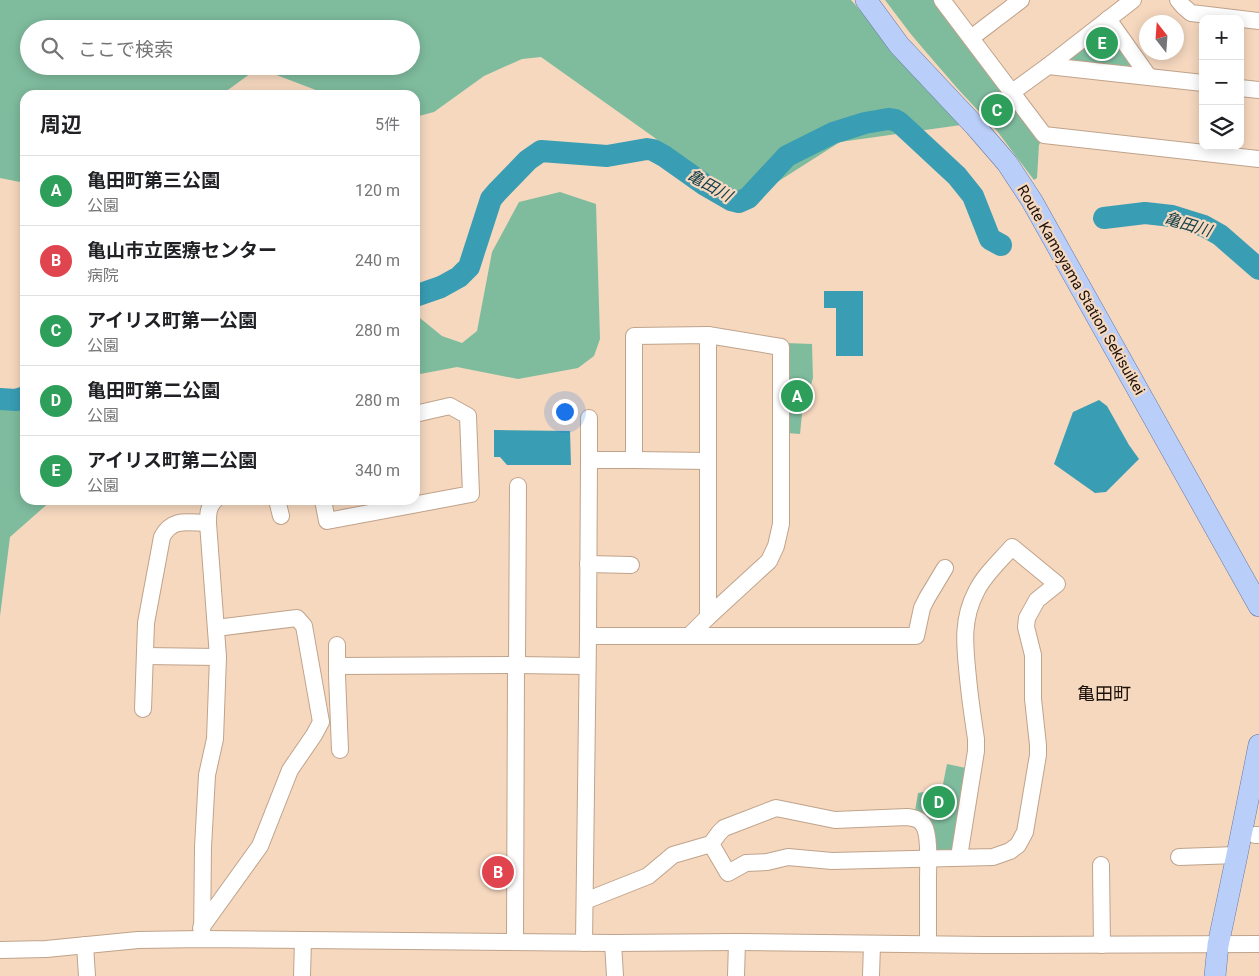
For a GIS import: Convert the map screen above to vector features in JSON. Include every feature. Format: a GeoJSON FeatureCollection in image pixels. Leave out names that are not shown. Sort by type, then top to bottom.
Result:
{"type":"FeatureCollection","features":[{"type":"Feature","properties":{"kind":"main road","name":"Route Kameyama Station Sekisuikei"},"geometry":{"type":"LineString","coordinates":[[866,0],[900,45],[1007,163],[1032,201],[1259,606]]}},
{"type":"Feature","properties":{"kind":"main road"},"geometry":{"type":"LineString","coordinates":[[1215,976],[1218,945],[1259,745]]}},
{"type":"Feature","properties":{"kind":"street"},"geometry":{"type":"LineString","coordinates":[[942,0],[1044,135],[1259,159]]}},
{"type":"Feature","properties":{"kind":"street"},"geometry":{"type":"LineString","coordinates":[[971,38],[1020,0]]}},
{"type":"Feature","properties":{"kind":"street"},"geometry":{"type":"LineString","coordinates":[[1011,93],[1133,0]]}},
{"type":"Feature","properties":{"kind":"street"},"geometry":{"type":"LineString","coordinates":[[1178,0],[1191,13],[1259,21]]}},
{"type":"Feature","properties":{"kind":"street"},"geometry":{"type":"LineString","coordinates":[[1108,19],[1149,77]]}},
{"type":"Feature","properties":{"kind":"street"},"geometry":{"type":"LineString","coordinates":[[1048,66],[1199,83]]}},
{"type":"Feature","properties":{"kind":"street"},"geometry":{"type":"LineString","coordinates":[[1244,88],[1259,90]]}},
{"type":"Feature","properties":{"kind":"street"},"geometry":{"type":"LineString","coordinates":[[708,335],[708,617]]}},
{"type":"Feature","properties":{"kind":"street"},"geometry":{"type":"LineString","coordinates":[[634,460],[634,336],[708,335],[781,347],[781,524],[776,546],[769,561],[689,636]]}},
{"type":"Feature","properties":{"kind":"street"},"geometry":{"type":"LineString","coordinates":[[420,413],[450,406],[468,416],[471,494],[420,501]]}},
{"type":"Feature","properties":{"kind":"street"},"geometry":{"type":"LineString","coordinates":[[584,943],[589,418]]}},
{"type":"Feature","properties":{"kind":"street"},"geometry":{"type":"LineString","coordinates":[[589,460],[708,461]]}},
{"type":"Feature","properties":{"kind":"street"},"geometry":{"type":"LineString","coordinates":[[515,942],[518,486]]}},
{"type":"Feature","properties":{"kind":"street"},"geometry":{"type":"LineString","coordinates":[[201,934],[206,782],[215,739],[218,657],[208,523],[211,505]]}},
{"type":"Feature","properties":{"kind":"street"},"geometry":{"type":"LineString","coordinates":[[325,505],[327,522],[397,505]]}},
{"type":"Feature","properties":{"kind":"street"},"geometry":{"type":"LineString","coordinates":[[143,709],[146,623],[162,537],[171,525],[177,523],[208,523]]}},
{"type":"Feature","properties":{"kind":"street"},"geometry":{"type":"LineString","coordinates":[[711,844],[728,873],[746,863],[788,858],[832,861],[993,857],[1010,851],[1018,845],[1025,832],[1038,755],[1033,699],[1033,654],[1026,627],[1027,618],[1037,600],[1058,584],[1012,547],[977,590],[966,620],[964,641],[976,751],[959,857]]}},
{"type":"Feature","properties":{"kind":"street"},"geometry":{"type":"LineString","coordinates":[[588,564],[631,565]]}},
{"type":"Feature","properties":{"kind":"street"},"geometry":{"type":"LineString","coordinates":[[588,636],[916,636],[922,608],[945,568]]}},
{"type":"Feature","properties":{"kind":"street"},"geometry":{"type":"LineString","coordinates":[[201,934],[260,846],[290,770],[321,722],[304,626],[297,618],[216,628]]}},
{"type":"Feature","properties":{"kind":"street"},"geometry":{"type":"LineString","coordinates":[[337,645],[340,750]]}},
{"type":"Feature","properties":{"kind":"street"},"geometry":{"type":"LineString","coordinates":[[145,656],[218,657]]}},
{"type":"Feature","properties":{"kind":"street"},"geometry":{"type":"LineString","coordinates":[[338,666],[587,666]]}},
{"type":"Feature","properties":{"kind":"street"},"geometry":{"type":"LineString","coordinates":[[585,901],[648,876],[673,855],[711,844],[724,828],[776,808],[835,820],[907,817],[919,820],[924,825],[927,833],[928,944]]}},
{"type":"Feature","properties":{"kind":"street"},"geometry":{"type":"LineString","coordinates":[[1179,857],[1238,854]]}},
{"type":"Feature","properties":{"kind":"street"},"geometry":{"type":"LineString","coordinates":[[1101,864],[1102,945]]}},
{"type":"Feature","properties":{"kind":"street"},"geometry":{"type":"LineString","coordinates":[[0,950],[46,949],[201,934],[303,940],[614,944],[737,942],[995,945],[1259,944]]}},
{"type":"Feature","properties":{"kind":"street"},"geometry":{"type":"LineString","coordinates":[[302,976],[303,940]]}},
{"type":"Feature","properties":{"kind":"street"},"geometry":{"type":"LineString","coordinates":[[736,976],[737,942]]}},
{"type":"Feature","properties":{"kind":"street"},"geometry":{"type":"LineString","coordinates":[[614,944],[615,976]]}},
{"type":"Feature","properties":{"kind":"street"},"geometry":{"type":"LineString","coordinates":[[871,976],[872,944]]}},
{"type":"Feature","properties":{"kind":"street"},"geometry":{"type":"LineString","coordinates":[[85,945],[87,976]]}},
{"type":"Feature","properties":{"kind":"green space"},"geometry":{"type":"Polygon","coordinates":[[[0,0],[851,0],[961,125],[840,142],[771,186],[732,197],[713,194],[655,138],[541,57],[522,59],[484,76],[434,112],[420,116],[420,90],[316,90],[276,75],[420,75],[420,20],[20,20],[20,75],[248,75],[228,90],[20,90],[20,182],[0,178],[0,0]]]}},
{"type":"Feature","properties":{"kind":"green space"},"geometry":{"type":"Polygon","coordinates":[[[885,0],[933,0],[1041,141],[1039,145],[1037,178],[1034,180],[997,131],[926,52],[885,0]]]}},
{"type":"Feature","properties":{"kind":"green space"},"geometry":{"type":"Polygon","coordinates":[[[1102,31],[1110,32],[1132,66],[1127,69],[1070,60],[1073,53],[1102,31]]]}},
{"type":"Feature","properties":{"kind":"green space"},"geometry":{"type":"Polygon","coordinates":[[[560,192],[596,204],[600,339],[594,356],[578,368],[518,379],[457,367],[420,374],[420,318],[442,336],[462,343],[477,331],[492,252],[519,202],[560,192]]]}},
{"type":"Feature","properties":{"kind":"green space"},"geometry":{"type":"Polygon","coordinates":[[[785,343],[812,344],[813,378],[802,414],[800,434],[786,433],[785,343]]]}},
{"type":"Feature","properties":{"kind":"green space"},"geometry":{"type":"Polygon","coordinates":[[[20,397],[20,505],[46,505],[10,537],[0,616],[0,406],[20,397]]]}},
{"type":"Feature","properties":{"kind":"green space"},"geometry":{"type":"Polygon","coordinates":[[[947,764],[966,768],[954,847],[950,852],[939,852],[933,849],[915,811],[918,793],[942,789],[947,764]]]}},
{"type":"Feature","properties":{"kind":"water"},"geometry":{"type":"Polygon","coordinates":[[[824,291],[863,291],[863,356],[836,356],[836,308],[824,308],[824,291]]]}},
{"type":"Feature","properties":{"kind":"water"},"geometry":{"type":"Polygon","coordinates":[[[1099,400],[1107,406],[1139,459],[1106,492],[1095,493],[1054,464],[1073,412],[1099,400]]]}},
{"type":"Feature","properties":{"kind":"water"},"geometry":{"type":"Polygon","coordinates":[[[494,430],[570,431],[571,465],[507,465],[500,457],[494,457],[494,430]]]}},
{"type":"Feature","properties":{"kind":"waterway","name":"亀田川"},"geometry":{"type":"LineString","coordinates":[[420,294],[441,287],[459,277],[469,267],[491,199],[528,160],[541,151],[607,156],[647,149],[653,150],[705,185],[731,200],[739,202],[748,198],[787,156],[833,133],[865,123],[888,119],[900,123],[957,176],[973,196],[990,239],[1001,245]]}},
{"type":"Feature","properties":{"kind":"waterway","name":"亀田川"},"geometry":{"type":"LineString","coordinates":[[1104,218],[1145,213],[1172,216],[1204,226],[1220,235],[1259,269]]}},
{"type":"Feature","properties":{"kind":"waterway","name":"亀田川"},"geometry":{"type":"LineString","coordinates":[[0,399],[20,399]]}},
{"type":"Feature","properties":{"kind":"place","name":"アイリス町第二公園"},"geometry":{"type":"Point","coordinates":[1102,43]}},
{"type":"Feature","properties":{"kind":"place","name":"アイリス町第一公園"},"geometry":{"type":"Point","coordinates":[997,110]}},
{"type":"Feature","properties":{"kind":"place","name":"亀田町第三公園"},"geometry":{"type":"Point","coordinates":[797,396]}},
{"type":"Feature","properties":{"kind":"place","name":"亀田町第二公園"},"geometry":{"type":"Point","coordinates":[939,802]}},
{"type":"Feature","properties":{"kind":"place","name":"亀山市立医療センター"},"geometry":{"type":"Point","coordinates":[498,872]}},
{"type":"Feature","properties":{"kind":"district","name":"亀田町"},"geometry":{"type":"Point","coordinates":[1104,694]}}]}
